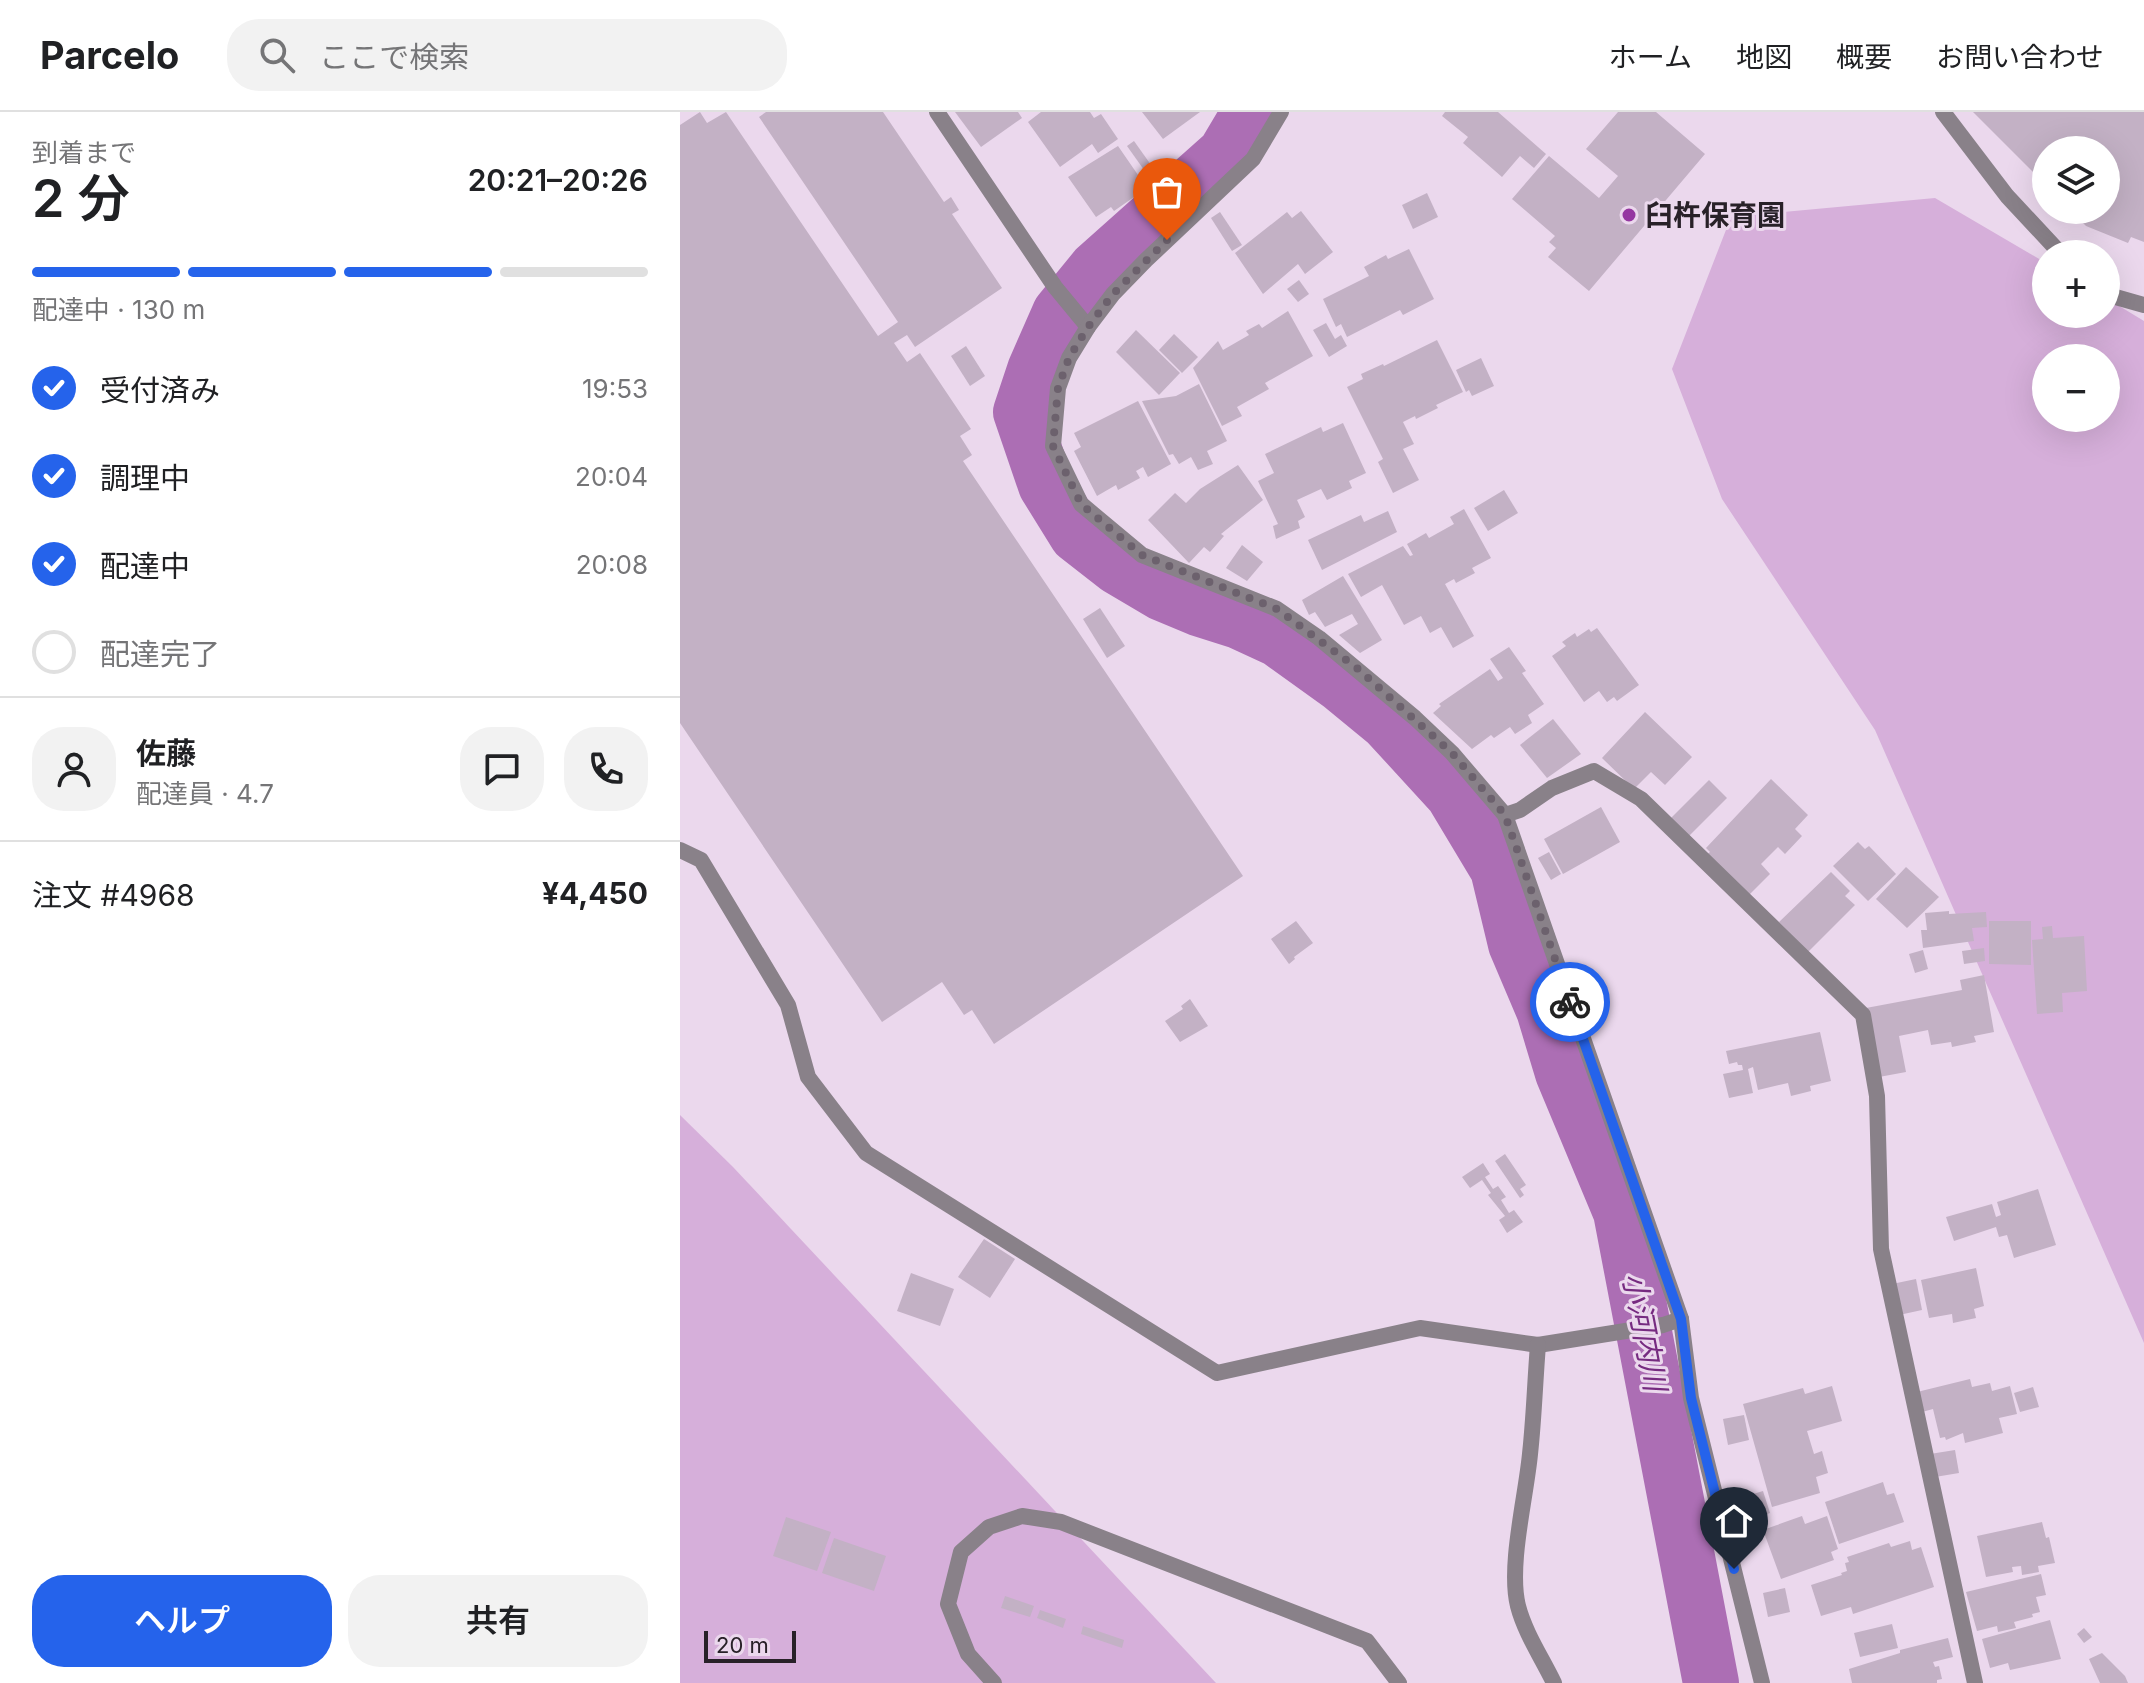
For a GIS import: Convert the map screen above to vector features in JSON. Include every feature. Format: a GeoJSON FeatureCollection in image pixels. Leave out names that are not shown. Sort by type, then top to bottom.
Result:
{"type":"FeatureCollection","features":[{"type":"Feature","properties":{"kind":"street"},"geometry":{"type":"LineString","coordinates":[[937,112],[1055,287],[1088,327]]}},
{"type":"Feature","properties":{"kind":"street"},"geometry":{"type":"LineString","coordinates":[[1281,112],[1253,159],[1146,260],[1113,294],[1088,327],[1069,358],[1058,388],[1053,446],[1081,504],[1142,555],[1277,609],[1319,638],[1452,753],[1505,815],[1681,1319],[1691,1398],[1762,1683]]}},
{"type":"Feature","properties":{"kind":"street"},"geometry":{"type":"LineString","coordinates":[[1943,112],[2007,196],[2048,240]]}},
{"type":"Feature","properties":{"kind":"street"},"geometry":{"type":"LineString","coordinates":[[2120,298],[2144,305]]}},
{"type":"Feature","properties":{"kind":"street"},"geometry":{"type":"LineString","coordinates":[[1505,815],[1520,810],[1552,788],[1594,771],[1641,799],[1863,1015],[1877,1096],[1881,1249],[1975,1683]]}},
{"type":"Feature","properties":{"kind":"street"},"geometry":{"type":"LineString","coordinates":[[680,850],[701,860],[788,1005],[808,1077],[866,1153],[1217,1373],[1420,1328],[1538,1345],[1663,1325],[1681,1319]]}},
{"type":"Feature","properties":{"kind":"street"},"geometry":{"type":"LineString","coordinates":[[1538,1345],[1515,1587],[1529,1634],[1554,1683]]}},
{"type":"Feature","properties":{"kind":"street"},"geometry":{"type":"LineString","coordinates":[[994,1683],[968,1654],[948,1604],[961,1552],[989,1527],[1022,1516],[1061,1522],[1367,1641],[1399,1683]]}},
{"type":"Feature","properties":{"kind":"shaded area"},"geometry":{"type":"Polygon","coordinates":[[[1935,198],[2032,255],[2032,328],[2120,328],[2120,306],[2144,321],[2144,1343],[1875,730],[1722,499],[1672,369],[1731,217],[1935,198]]]}},
{"type":"Feature","properties":{"kind":"shaded area"},"geometry":{"type":"Polygon","coordinates":[[[680,1115],[733,1167],[1216,1683],[680,1683],[680,1115]]]}},
{"type":"Feature","properties":{"kind":"building"},"geometry":{"type":"Polygon","coordinates":[[[700,112],[707,123],[726,112],[878,336],[898,322],[759,117],[766,112],[883,112],[944,202],[951,197],[959,210],[952,214],[1002,288],[915,347],[907,335],[894,343],[907,362],[920,353],[971,429],[960,436],[972,455],[963,461],[1243,876],[994,1044],[972,1010],[964,1015],[942,982],[882,1022],[680,723],[680,125],[700,112]]]}},
{"type":"Feature","properties":{"kind":"building"},"geometry":{"type":"Polygon","coordinates":[[[955,112],[1018,112],[1022,118],[981,147],[955,112]]]}},
{"type":"Feature","properties":{"kind":"building"},"geometry":{"type":"Polygon","coordinates":[[[1041,112],[1090,112],[1094,118],[1101,114],[1118,139],[1098,153],[1092,144],[1060,167],[1028,122],[1041,112]]]}},
{"type":"Feature","properties":{"kind":"building"},"geometry":{"type":"Polygon","coordinates":[[[1142,112],[1200,112],[1163,139],[1142,112]]]}},
{"type":"Feature","properties":{"kind":"building"},"geometry":{"type":"Polygon","coordinates":[[[1445,112],[1498,112],[1546,154],[1534,168],[1520,156],[1502,177],[1463,143],[1468,137],[1442,116],[1445,112]]]}},
{"type":"Feature","properties":{"kind":"building"},"geometry":{"type":"Polygon","coordinates":[[[1618,112],[1656,112],[1705,154],[1589,291],[1548,257],[1556,248],[1549,242],[1555,236],[1512,199],[1549,156],[1599,198],[1618,176],[1586,149],[1618,112]]]}},
{"type":"Feature","properties":{"kind":"building"},"geometry":{"type":"Polygon","coordinates":[[[1973,112],[2144,112],[2144,242],[2131,237],[2128,243],[2084,224],[2120,224],[2120,136],[2032,136],[2032,171],[1973,112]]]}},
{"type":"Feature","properties":{"kind":"building"},"geometry":{"type":"Polygon","coordinates":[[[1134,141],[1161,179],[1154,184],[1127,146],[1134,141]]]}},
{"type":"Feature","properties":{"kind":"building"},"geometry":{"type":"Polygon","coordinates":[[[1118,146],[1147,188],[1114,211],[1111,207],[1096,217],[1068,177],[1118,146]]]}},
{"type":"Feature","properties":{"kind":"building"},"geometry":{"type":"Polygon","coordinates":[[[1427,193],[1438,217],[1413,229],[1402,205],[1427,193]]]}},
{"type":"Feature","properties":{"kind":"building"},"geometry":{"type":"Polygon","coordinates":[[[1301,211],[1333,252],[1305,274],[1298,264],[1263,294],[1235,253],[1287,212],[1292,218],[1301,211]]]}},
{"type":"Feature","properties":{"kind":"building"},"geometry":{"type":"Polygon","coordinates":[[[1220,212],[1242,245],[1232,251],[1211,218],[1220,212]]]}},
{"type":"Feature","properties":{"kind":"building"},"geometry":{"type":"Polygon","coordinates":[[[1409,249],[1434,299],[1403,315],[1400,310],[1347,337],[1341,324],[1336,327],[1323,299],[1369,276],[1364,267],[1386,255],[1388,259],[1409,249]]]}},
{"type":"Feature","properties":{"kind":"building"},"geometry":{"type":"Polygon","coordinates":[[[1299,280],[1309,294],[1298,302],[1287,289],[1299,280]]]}},
{"type":"Feature","properties":{"kind":"building"},"geometry":{"type":"Polygon","coordinates":[[[1288,311],[1313,356],[1265,383],[1269,389],[1237,407],[1242,416],[1222,426],[1193,368],[1218,341],[1223,350],[1249,335],[1246,331],[1259,324],[1262,328],[1288,311]]]}},
{"type":"Feature","properties":{"kind":"building"},"geometry":{"type":"Polygon","coordinates":[[[1326,323],[1335,339],[1341,335],[1347,346],[1329,357],[1313,330],[1326,323]]]}},
{"type":"Feature","properties":{"kind":"building"},"geometry":{"type":"Polygon","coordinates":[[[1136,330],[1180,373],[1159,395],[1116,352],[1136,330]]]}},
{"type":"Feature","properties":{"kind":"building"},"geometry":{"type":"Polygon","coordinates":[[[1174,334],[1198,357],[1182,373],[1159,350],[1174,334]]]}},
{"type":"Feature","properties":{"kind":"building"},"geometry":{"type":"Polygon","coordinates":[[[1437,340],[1463,392],[1416,419],[1415,416],[1403,422],[1414,444],[1403,449],[1419,480],[1393,493],[1378,462],[1383,459],[1347,387],[1363,379],[1361,374],[1437,340]]]}},
{"type":"Feature","properties":{"kind":"building"},"geometry":{"type":"Polygon","coordinates":[[[966,346],[985,376],[970,386],[951,356],[966,346]]]}},
{"type":"Feature","properties":{"kind":"building"},"geometry":{"type":"Polygon","coordinates":[[[1481,358],[1494,386],[1472,396],[1469,390],[1466,392],[1456,370],[1481,358]]]}},
{"type":"Feature","properties":{"kind":"building"},"geometry":{"type":"Polygon","coordinates":[[[1199,384],[1227,441],[1207,451],[1213,464],[1198,470],[1191,457],[1179,464],[1173,454],[1169,455],[1142,401],[1176,396],[1199,384]]]}},
{"type":"Feature","properties":{"kind":"building"},"geometry":{"type":"Polygon","coordinates":[[[1138,401],[1171,464],[1148,477],[1143,467],[1136,471],[1140,478],[1118,490],[1116,485],[1097,496],[1074,451],[1081,447],[1074,433],[1138,401]]]}},
{"type":"Feature","properties":{"kind":"building"},"geometry":{"type":"Polygon","coordinates":[[[1343,423],[1366,473],[1349,481],[1352,488],[1327,500],[1321,489],[1297,500],[1305,517],[1298,521],[1300,528],[1276,539],[1273,526],[1278,524],[1258,481],[1274,473],[1265,454],[1321,427],[1323,432],[1343,423]]]}},
{"type":"Feature","properties":{"kind":"building"},"geometry":{"type":"Polygon","coordinates":[[[1238,465],[1263,500],[1221,534],[1224,536],[1210,552],[1204,547],[1189,563],[1148,520],[1175,493],[1186,503],[1200,489],[1238,465]]]}},
{"type":"Feature","properties":{"kind":"building"},"geometry":{"type":"Polygon","coordinates":[[[1504,490],[1518,513],[1488,531],[1474,508],[1504,490]]]}},
{"type":"Feature","properties":{"kind":"building"},"geometry":{"type":"Polygon","coordinates":[[[1464,509],[1491,558],[1472,568],[1475,573],[1456,583],[1454,579],[1445,584],[1474,636],[1453,648],[1441,627],[1430,633],[1421,616],[1404,625],[1382,585],[1361,597],[1348,574],[1403,546],[1410,556],[1413,555],[1407,544],[1426,533],[1429,538],[1454,524],[1450,517],[1464,509]]]}},
{"type":"Feature","properties":{"kind":"building"},"geometry":{"type":"Polygon","coordinates":[[[1388,511],[1397,532],[1322,570],[1308,540],[1361,515],[1364,522],[1388,511]]]}},
{"type":"Feature","properties":{"kind":"building"},"geometry":{"type":"Polygon","coordinates":[[[1242,545],[1263,562],[1247,581],[1226,568],[1242,545]]]}},
{"type":"Feature","properties":{"kind":"building"},"geometry":{"type":"Polygon","coordinates":[[[1343,576],[1382,640],[1360,653],[1339,635],[1358,624],[1352,614],[1325,627],[1315,612],[1309,615],[1302,600],[1343,576]]]}},
{"type":"Feature","properties":{"kind":"building"},"geometry":{"type":"Polygon","coordinates":[[[1100,608],[1125,646],[1107,658],[1083,619],[1100,608]]]}},
{"type":"Feature","properties":{"kind":"building"},"geometry":{"type":"Polygon","coordinates":[[[1597,628],[1639,685],[1617,701],[1614,697],[1607,702],[1599,691],[1584,702],[1552,656],[1566,646],[1562,642],[1575,633],[1577,637],[1597,628]]]}},
{"type":"Feature","properties":{"kind":"building"},"geometry":{"type":"Polygon","coordinates":[[[1509,647],[1526,671],[1522,673],[1544,704],[1528,715],[1532,723],[1515,734],[1510,727],[1494,738],[1491,735],[1472,749],[1433,713],[1441,706],[1439,704],[1490,669],[1498,681],[1503,678],[1490,659],[1509,647]]]}},
{"type":"Feature","properties":{"kind":"building"},"geometry":{"type":"Polygon","coordinates":[[[1645,712],[1692,757],[1665,785],[1651,772],[1634,789],[1602,758],[1645,712]]]}},
{"type":"Feature","properties":{"kind":"building"},"geometry":{"type":"Polygon","coordinates":[[[1553,719],[1581,754],[1547,778],[1520,745],[1553,719]]]}},
{"type":"Feature","properties":{"kind":"building"},"geometry":{"type":"Polygon","coordinates":[[[1771,779],[1808,815],[1795,829],[1802,836],[1785,854],[1778,847],[1761,864],[1770,874],[1747,897],[1705,856],[1710,852],[1706,848],[1771,779]]]}},
{"type":"Feature","properties":{"kind":"building"},"geometry":{"type":"Polygon","coordinates":[[[1709,780],[1727,798],[1687,838],[1666,823],[1709,780]]]}},
{"type":"Feature","properties":{"kind":"building"},"geometry":{"type":"Polygon","coordinates":[[[1601,807],[1620,842],[1563,874],[1544,839],[1601,807]]]}},
{"type":"Feature","properties":{"kind":"building"},"geometry":{"type":"Polygon","coordinates":[[[1858,842],[1865,849],[1869,846],[1896,874],[1868,901],[1833,866],[1858,842]]]}},
{"type":"Feature","properties":{"kind":"building"},"geometry":{"type":"Polygon","coordinates":[[[1549,852],[1561,874],[1551,880],[1538,858],[1549,852]]]}},
{"type":"Feature","properties":{"kind":"building"},"geometry":{"type":"Polygon","coordinates":[[[1906,867],[1939,897],[1907,928],[1876,899],[1906,867]]]}},
{"type":"Feature","properties":{"kind":"building"},"geometry":{"type":"Polygon","coordinates":[[[1831,872],[1850,891],[1845,896],[1855,905],[1804,956],[1775,926],[1831,872]]]}},
{"type":"Feature","properties":{"kind":"building"},"geometry":{"type":"Polygon","coordinates":[[[1949,911],[1949,914],[1986,912],[1987,927],[1972,928],[1974,941],[1923,948],[1921,930],[1927,930],[1925,913],[1949,911]]]}},
{"type":"Feature","properties":{"kind":"building"},"geometry":{"type":"Polygon","coordinates":[[[1296,921],[1313,943],[1289,964],[1271,939],[1296,921]]]}},
{"type":"Feature","properties":{"kind":"building"},"geometry":{"type":"Polygon","coordinates":[[[1989,921],[2031,921],[2031,965],[1989,964],[1989,921]]]}},
{"type":"Feature","properties":{"kind":"building"},"geometry":{"type":"Polygon","coordinates":[[[2052,926],[2053,938],[2084,936],[2087,991],[2062,993],[2063,1012],[2037,1014],[2032,940],[2043,939],[2042,927],[2052,926]]]}},
{"type":"Feature","properties":{"kind":"building"},"geometry":{"type":"Polygon","coordinates":[[[1984,948],[1985,961],[1964,964],[1962,951],[1984,948]]]}},
{"type":"Feature","properties":{"kind":"building"},"geometry":{"type":"Polygon","coordinates":[[[1923,950],[1928,969],[1915,973],[1909,954],[1923,950]]]}},
{"type":"Feature","properties":{"kind":"building"},"geometry":{"type":"Polygon","coordinates":[[[1984,975],[1994,1032],[1974,1036],[1976,1042],[1952,1047],[1951,1042],[1931,1045],[1928,1030],[1899,1036],[1906,1072],[1879,1077],[1866,1008],[1962,990],[1960,980],[1984,975]]]}},
{"type":"Feature","properties":{"kind":"building"},"geometry":{"type":"Polygon","coordinates":[[[1190,999],[1208,1026],[1180,1042],[1165,1021],[1183,1009],[1181,1006],[1190,999]]]}},
{"type":"Feature","properties":{"kind":"building"},"geometry":{"type":"Polygon","coordinates":[[[1820,1032],[1831,1081],[1810,1086],[1811,1091],[1791,1096],[1788,1083],[1758,1090],[1753,1067],[1748,1069],[1753,1093],[1729,1098],[1723,1074],[1743,1070],[1737,1062],[1729,1064],[1726,1051],[1820,1032]]]}},
{"type":"Feature","properties":{"kind":"building"},"geometry":{"type":"Polygon","coordinates":[[[1505,1154],[1526,1185],[1520,1189],[1524,1195],[1520,1198],[1495,1161],[1505,1154]]]}},
{"type":"Feature","properties":{"kind":"building"},"geometry":{"type":"Polygon","coordinates":[[[1483,1163],[1490,1174],[1485,1177],[1493,1189],[1498,1186],[1506,1197],[1501,1200],[1509,1213],[1514,1210],[1523,1222],[1507,1233],[1499,1220],[1505,1216],[1488,1195],[1491,1193],[1482,1180],[1470,1188],[1462,1177],[1483,1163]]]}},
{"type":"Feature","properties":{"kind":"building"},"geometry":{"type":"Polygon","coordinates":[[[2038,1189],[2056,1245],[2014,1258],[2007,1235],[1999,1237],[1996,1227],[1954,1241],[1946,1217],[1992,1204],[1996,1217],[2001,1215],[1997,1202],[2038,1189]]]}},
{"type":"Feature","properties":{"kind":"building"},"geometry":{"type":"Polygon","coordinates":[[[984,1239],[1015,1259],[990,1298],[958,1277],[984,1239]]]}},
{"type":"Feature","properties":{"kind":"building"},"geometry":{"type":"Polygon","coordinates":[[[1976,1268],[1984,1306],[1974,1309],[1976,1318],[1953,1323],[1952,1314],[1929,1318],[1921,1280],[1976,1268]]]}},
{"type":"Feature","properties":{"kind":"building"},"geometry":{"type":"Polygon","coordinates":[[[911,1273],[954,1289],[940,1326],[897,1311],[911,1273]]]}},
{"type":"Feature","properties":{"kind":"building"},"geometry":{"type":"Polygon","coordinates":[[[1916,1279],[1922,1310],[1899,1315],[1892,1284],[1916,1279]]]}},
{"type":"Feature","properties":{"kind":"building"},"geometry":{"type":"Polygon","coordinates":[[[1970,1379],[1972,1387],[1990,1383],[1992,1391],[2010,1386],[2017,1414],[1999,1418],[2003,1433],[1965,1443],[1963,1433],[1946,1440],[1945,1437],[1940,1438],[1933,1409],[1922,1412],[1917,1392],[1970,1379]]]}},
{"type":"Feature","properties":{"kind":"building"},"geometry":{"type":"Polygon","coordinates":[[[1832,1386],[1842,1421],[1807,1431],[1814,1454],[1822,1451],[1828,1473],[1816,1477],[1820,1493],[1772,1507],[1743,1404],[1803,1388],[1805,1394],[1832,1386]]]}},
{"type":"Feature","properties":{"kind":"building"},"geometry":{"type":"Polygon","coordinates":[[[2033,1387],[2039,1407],[2020,1412],[2014,1393],[2033,1387]]]}},
{"type":"Feature","properties":{"kind":"building"},"geometry":{"type":"Polygon","coordinates":[[[1744,1415],[1749,1440],[1728,1445],[1723,1419],[1744,1415]]]}},
{"type":"Feature","properties":{"kind":"building"},"geometry":{"type":"Polygon","coordinates":[[[1955,1450],[1959,1473],[1935,1477],[1930,1454],[1955,1450]]]}},
{"type":"Feature","properties":{"kind":"building"},"geometry":{"type":"Polygon","coordinates":[[[1883,1482],[1887,1495],[1894,1493],[1904,1522],[1839,1544],[1825,1502],[1883,1482]]]}},
{"type":"Feature","properties":{"kind":"building"},"geometry":{"type":"Polygon","coordinates":[[[1763,1491],[1770,1513],[1747,1521],[1740,1498],[1763,1491]]]}},
{"type":"Feature","properties":{"kind":"building"},"geometry":{"type":"Polygon","coordinates":[[[1802,1516],[1805,1524],[1827,1516],[1838,1549],[1831,1552],[1834,1560],[1781,1579],[1763,1530],[1802,1516]]]}},
{"type":"Feature","properties":{"kind":"building"},"geometry":{"type":"Polygon","coordinates":[[[786,1517],[831,1532],[817,1571],[773,1556],[786,1517]]]}},
{"type":"Feature","properties":{"kind":"building"},"geometry":{"type":"Polygon","coordinates":[[[2042,1522],[2055,1563],[2038,1566],[2039,1572],[2022,1575],[2021,1566],[2012,1567],[2013,1572],[1986,1577],[1977,1536],[2042,1522]]]}},
{"type":"Feature","properties":{"kind":"building"},"geometry":{"type":"Polygon","coordinates":[[[834,1538],[886,1556],[874,1591],[822,1573],[834,1538]]]}},
{"type":"Feature","properties":{"kind":"building"},"geometry":{"type":"Polygon","coordinates":[[[1910,1541],[1912,1550],[1921,1547],[1934,1587],[1853,1614],[1851,1607],[1821,1616],[1811,1585],[1842,1575],[1847,1571],[1847,1557],[1889,1543],[1891,1547],[1910,1541]]]}},
{"type":"Feature","properties":{"kind":"building"},"geometry":{"type":"Polygon","coordinates":[[[2041,1574],[2046,1595],[2036,1597],[2040,1612],[2014,1622],[2016,1628],[1998,1632],[1997,1626],[1977,1631],[1966,1592],[2041,1574]]]}},
{"type":"Feature","properties":{"kind":"building"},"geometry":{"type":"Polygon","coordinates":[[[1785,1588],[1790,1612],[1768,1617],[1763,1593],[1785,1588]]]}},
{"type":"Feature","properties":{"kind":"building"},"geometry":{"type":"Polygon","coordinates":[[[1005,1596],[1034,1606],[1030,1617],[1001,1608],[1005,1596]]]}},
{"type":"Feature","properties":{"kind":"building"},"geometry":{"type":"Polygon","coordinates":[[[1040,1610],[1066,1619],[1063,1628],[1037,1618],[1040,1610]]]}},
{"type":"Feature","properties":{"kind":"building"},"geometry":{"type":"Polygon","coordinates":[[[2050,1620],[2061,1659],[2010,1670],[2008,1663],[1990,1668],[1982,1639],[2050,1620]]]}},
{"type":"Feature","properties":{"kind":"building"},"geometry":{"type":"Polygon","coordinates":[[[1892,1624],[1898,1648],[1860,1657],[1854,1633],[1892,1624]]]}},
{"type":"Feature","properties":{"kind":"building"},"geometry":{"type":"Polygon","coordinates":[[[1083,1626],[1124,1640],[1122,1648],[1081,1634],[1083,1626]]]}},
{"type":"Feature","properties":{"kind":"building"},"geometry":{"type":"Polygon","coordinates":[[[2084,1628],[2092,1637],[2084,1643],[2077,1634],[2084,1628]]]}},
{"type":"Feature","properties":{"kind":"building"},"geometry":{"type":"Polygon","coordinates":[[[1948,1638],[1953,1657],[1933,1662],[1935,1667],[1939,1666],[1942,1679],[1937,1683],[1852,1683],[1849,1669],[1900,1653],[1900,1650],[1948,1638]]]}},
{"type":"Feature","properties":{"kind":"building"},"geometry":{"type":"Polygon","coordinates":[[[2102,1653],[2128,1683],[2100,1683],[2089,1659],[2102,1653]]]}},
{"type":"Feature","properties":{"kind":"waterway","name":"小河内川"},"geometry":{"type":"LineString","coordinates":[[1250,112],[1225,154],[1096,269],[1060,313],[1021,412],[1046,485],[1077,535],[1118,567],[1162,593],[1278,639],[1342,685],[1387,722],[1453,794],[1498,869],[1516,944],[1544,1010],[1563,1073],[1621,1212],[1711,1683]]}},
{"type":"Feature","properties":{"kind":"way so far"},"geometry":{"type":"LineString","coordinates":[[1167,240],[1113,294],[1088,327],[1069,358],[1058,388],[1053,446],[1081,504],[1142,555],[1277,609],[1357,668],[1452,753],[1505,815],[1570,1002]]}},
{"type":"Feature","properties":{"kind":"place","name":"臼杵保育園"},"geometry":{"type":"Point","coordinates":[1629,215]}},
{"type":"Feature","properties":{"kind":"route"},"geometry":{"type":"LineString","coordinates":[[1570,1002],[1681,1319],[1691,1398],[1734,1569]]}}]}
